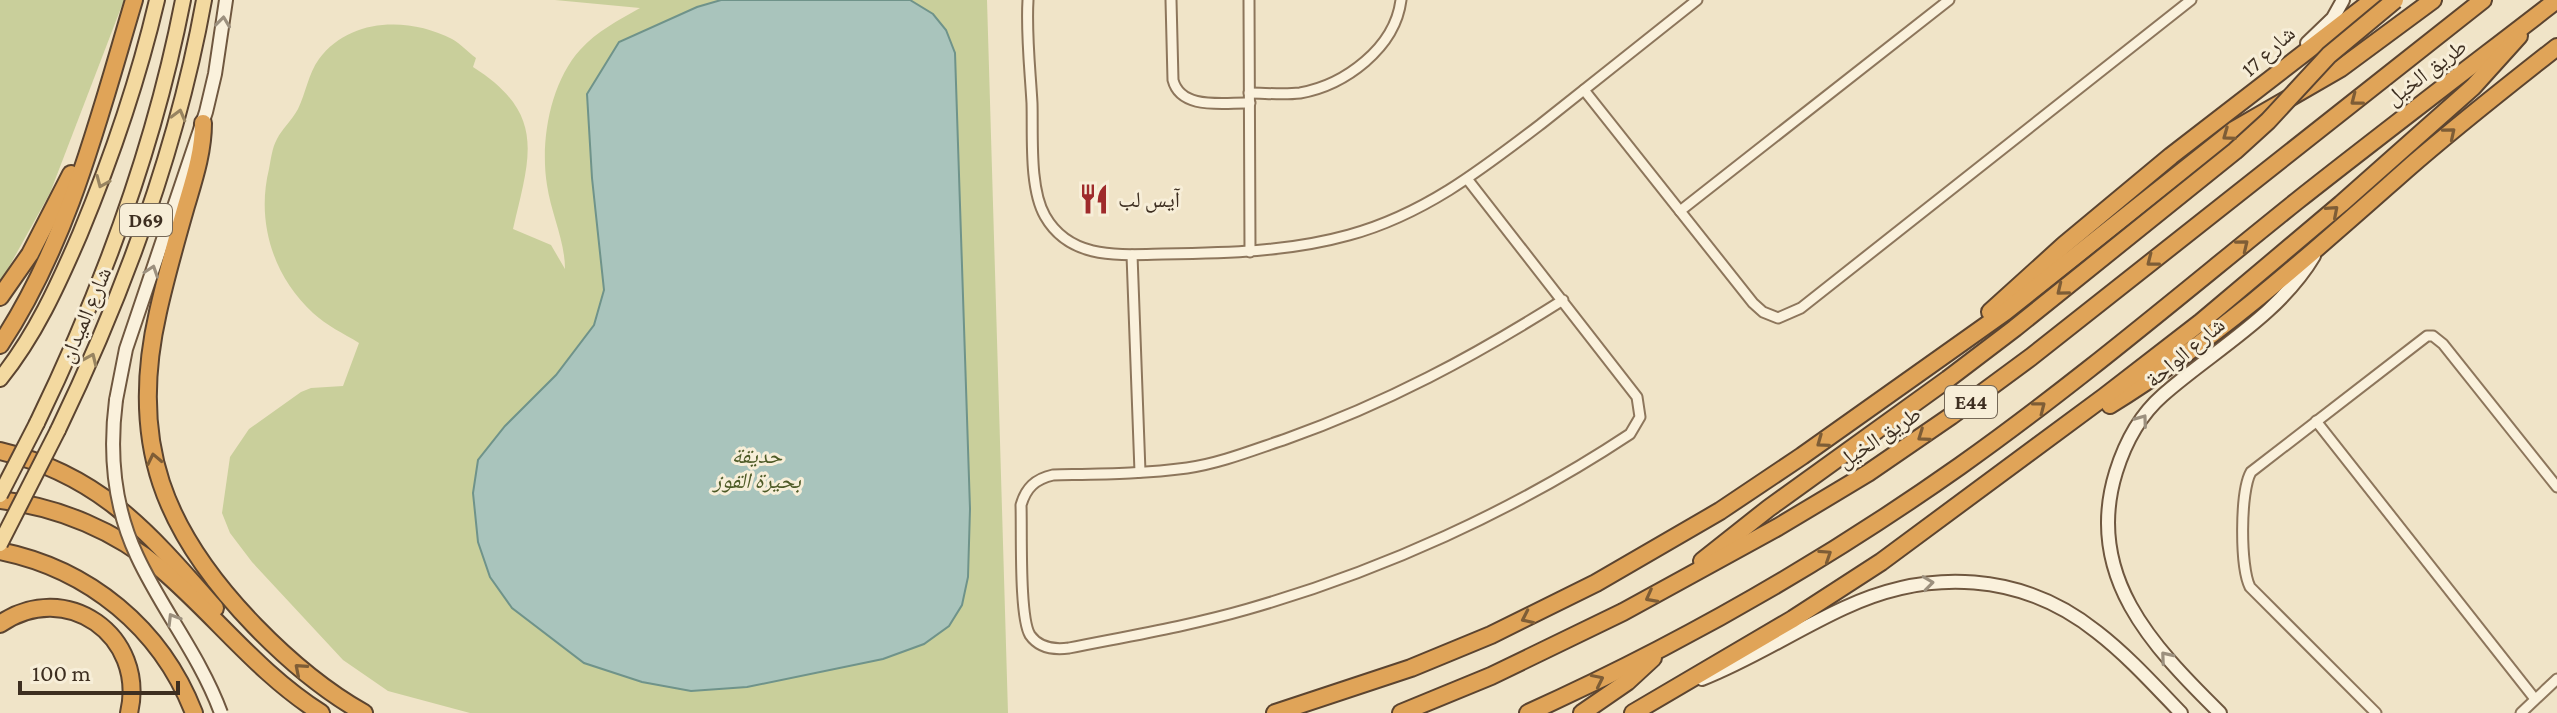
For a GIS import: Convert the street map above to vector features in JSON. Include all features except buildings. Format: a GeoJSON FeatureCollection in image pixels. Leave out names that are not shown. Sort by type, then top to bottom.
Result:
{"type":"FeatureCollection","features":[{"type":"Feature","properties":{"kind":"highway"},"geometry":{"type":"LineString","coordinates":[[1,344],[51,248],[76,186],[134,0]]}},
{"type":"Feature","properties":{"kind":"highway"},"geometry":{"type":"LineString","coordinates":[[1954,348],[2064,245],[2181,148],[2373,0]]}},
{"type":"Feature","properties":{"kind":"highway"},"geometry":{"type":"LineString","coordinates":[[1678,583],[1745,525],[2015,328],[2235,151],[2268,121],[2329,55],[2395,0]]}},
{"type":"Feature","properties":{"kind":"highway"},"geometry":{"type":"LineString","coordinates":[[1275,713],[1438,657],[1530,616],[1675,539],[1761,485],[2027,295],[2227,135],[2341,68],[2433,0]]}},
{"type":"Feature","properties":{"kind":"highway","name":"طريق الخيل"},"geometry":{"type":"LineString","coordinates":[[1401,713],[1524,660],[1678,583],[1823,500],[1951,416],[2031,357],[2483,0]]}},
{"type":"Feature","properties":{"kind":"highway","name":"طريق الخيل"},"geometry":{"type":"LineString","coordinates":[[1528,713],[1792,577],[1960,466],[2134,334],[2391,126],[2557,0]]}},
{"type":"Feature","properties":{"kind":"highway"},"geometry":{"type":"LineString","coordinates":[[1633,713],[1793,619],[1881,562],[2201,322],[2353,194],[2489,72],[2529,22]]}},
{"type":"Feature","properties":{"kind":"highway"},"geometry":{"type":"LineString","coordinates":[[2055,434],[2104,408],[2174,362],[2557,47]]}},
{"type":"Feature","properties":{"kind":"highway"},"geometry":{"type":"LineString","coordinates":[[0,297],[41,234],[98,119]]}},
{"type":"Feature","properties":{"kind":"highway"},"geometry":{"type":"LineString","coordinates":[[203,123],[200,159],[168,271],[150,352],[148,416],[156,468],[183,536],[229,598],[311,678],[364,713]]}},
{"type":"Feature","properties":{"kind":"highway"},"geometry":{"type":"LineString","coordinates":[[0,451],[63,473],[128,514],[161,546],[276,679]]}},
{"type":"Feature","properties":{"kind":"highway"},"geometry":{"type":"LineString","coordinates":[[0,497],[66,515],[133,548],[175,581],[276,679],[321,713]]}},
{"type":"Feature","properties":{"kind":"highway"},"geometry":{"type":"LineString","coordinates":[[0,551],[45,564],[96,590],[128,614],[155,643],[194,713]]}},
{"type":"Feature","properties":{"kind":"highway"},"geometry":{"type":"LineString","coordinates":[[0,624],[23,612],[45,608],[68,610],[98,624],[114,639],[126,659],[132,681],[129,713]]}},
{"type":"Feature","properties":{"kind":"highway"},"geometry":{"type":"LineString","coordinates":[[1582,713],[1627,682],[1665,645]]}},
{"type":"Feature","properties":{"kind":"main road"},"geometry":{"type":"LineString","coordinates":[[0,379],[31,335],[54,293],[109,165],[157,0]]}},
{"type":"Feature","properties":{"kind":"main road","name":"شارع الميدان"},"geometry":{"type":"LineString","coordinates":[[0,497],[89,311],[129,208],[164,91],[183,0]]}},
{"type":"Feature","properties":{"kind":"main road","name":"شارع الميدان"},"geometry":{"type":"LineString","coordinates":[[0,544],[98,344],[149,213],[185,90],[204,0]]}},
{"type":"Feature","properties":{"kind":"street"},"geometry":{"type":"LineString","coordinates":[[221,713],[200,665],[144,571],[118,501],[112,461],[116,400],[126,349],[203,123],[215,74],[226,0]]}},
{"type":"Feature","properties":{"kind":"street"},"geometry":{"type":"LineString","coordinates":[[1028,0],[1036,182],[1044,214],[1059,234],[1079,248],[1095,253],[1132,255],[1250,252],[1313,244],[1370,229],[1414,211],[1468,180],[1697,0]]}},
{"type":"Feature","properties":{"kind":"street"},"geometry":{"type":"LineString","coordinates":[[1171,0],[1173,80],[1177,91],[1185,99],[1196,102],[1300,92],[1334,82],[1369,58],[1383,43],[1394,25],[1401,0]]}},
{"type":"Feature","properties":{"kind":"street"},"geometry":{"type":"LineString","coordinates":[[1249,0],[1250,252]]}},
{"type":"Feature","properties":{"kind":"street"},"geometry":{"type":"LineString","coordinates":[[1680,211],[1949,0]]}},
{"type":"Feature","properties":{"kind":"street"},"geometry":{"type":"LineString","coordinates":[[1584,90],[1757,308],[1778,318],[1789,315],[2191,0]]}},
{"type":"Feature","properties":{"kind":"street","name":"17 شارع"},"geometry":{"type":"LineString","coordinates":[[2249,95],[2328,23],[2343,0]]}},
{"type":"Feature","properties":{"kind":"street"},"geometry":{"type":"LineString","coordinates":[[1468,180],[1563,300],[1637,397],[1640,417],[1636,426],[1621,440],[1482,518],[1315,588],[1245,610],[1159,631],[1058,650],[1038,643],[1026,626],[1021,505],[1035,482],[1053,475],[1188,468],[1234,457],[1368,408],[1459,364],[1563,300]]}},
{"type":"Feature","properties":{"kind":"street","name":"شارع الواحة"},"geometry":{"type":"LineString","coordinates":[[2220,713],[2161,653],[2117,582],[2110,552],[2108,521],[2114,478],[2128,440],[2150,408],[2282,297],[2320,245]]}},
{"type":"Feature","properties":{"kind":"street"},"geometry":{"type":"LineString","coordinates":[[1132,255],[1140,472]]}},
{"type":"Feature","properties":{"kind":"street"},"geometry":{"type":"LineString","coordinates":[[2376,713],[2256,593],[2246,579],[2247,479],[2256,467],[2421,338],[2433,336],[2443,344],[2557,487]]}},
{"type":"Feature","properties":{"kind":"street"},"geometry":{"type":"LineString","coordinates":[[2316,421],[2535,699]]}},
{"type":"Feature","properties":{"kind":"street"},"geometry":{"type":"LineString","coordinates":[[1676,688],[1731,667],[1835,612],[1873,596],[1929,582],[1964,581],[2024,592],[2072,614],[2115,647],[2181,713]]}},
{"type":"Feature","properties":{"kind":"street"},"geometry":{"type":"LineString","coordinates":[[2521,713],[2557,679]]}},
{"type":"Feature","properties":{"kind":"green space"},"geometry":{"type":"Polygon","coordinates":[[[0,0],[124,0],[50,193],[0,283],[0,0]]]}},
{"type":"Feature","properties":{"kind":"green space","name":"حديقة بحيرة القوز"},"geometry":{"type":"Polygon","coordinates":[[[555,0],[987,0],[1008,713],[470,713],[388,691],[343,660],[252,562],[230,533],[222,513],[230,457],[249,429],[301,392],[311,388],[343,386],[359,343],[324,322],[299,298],[278,265],[267,228],[266,189],[275,142],[298,109],[315,65],[332,45],[347,35],[381,25],[418,27],[435,32],[452,39],[476,58],[473,67],[497,84],[513,102],[523,120],[527,138],[524,180],[513,229],[551,245],[565,269],[545,168],[546,132],[555,96],[561,79],[580,50],[601,32],[640,8],[555,0]]]}},
{"type":"Feature","properties":{"kind":"water","name":"حديقة بحيرة القوز"},"geometry":{"type":"Polygon","coordinates":[[[721,0],[910,0],[933,14],[946,30],[955,53],[970,509],[968,577],[962,605],[949,626],[924,644],[883,659],[747,687],[691,691],[642,682],[584,663],[512,608],[490,577],[478,542],[473,493],[478,460],[505,426],[556,375],[594,325],[604,290],[587,94],[619,42],[697,7],[721,0]]]}},
{"type":"Feature","properties":{"kind":"place","name":"آيس لب"},"geometry":{"type":"Point","coordinates":[1094,199]}}]}
